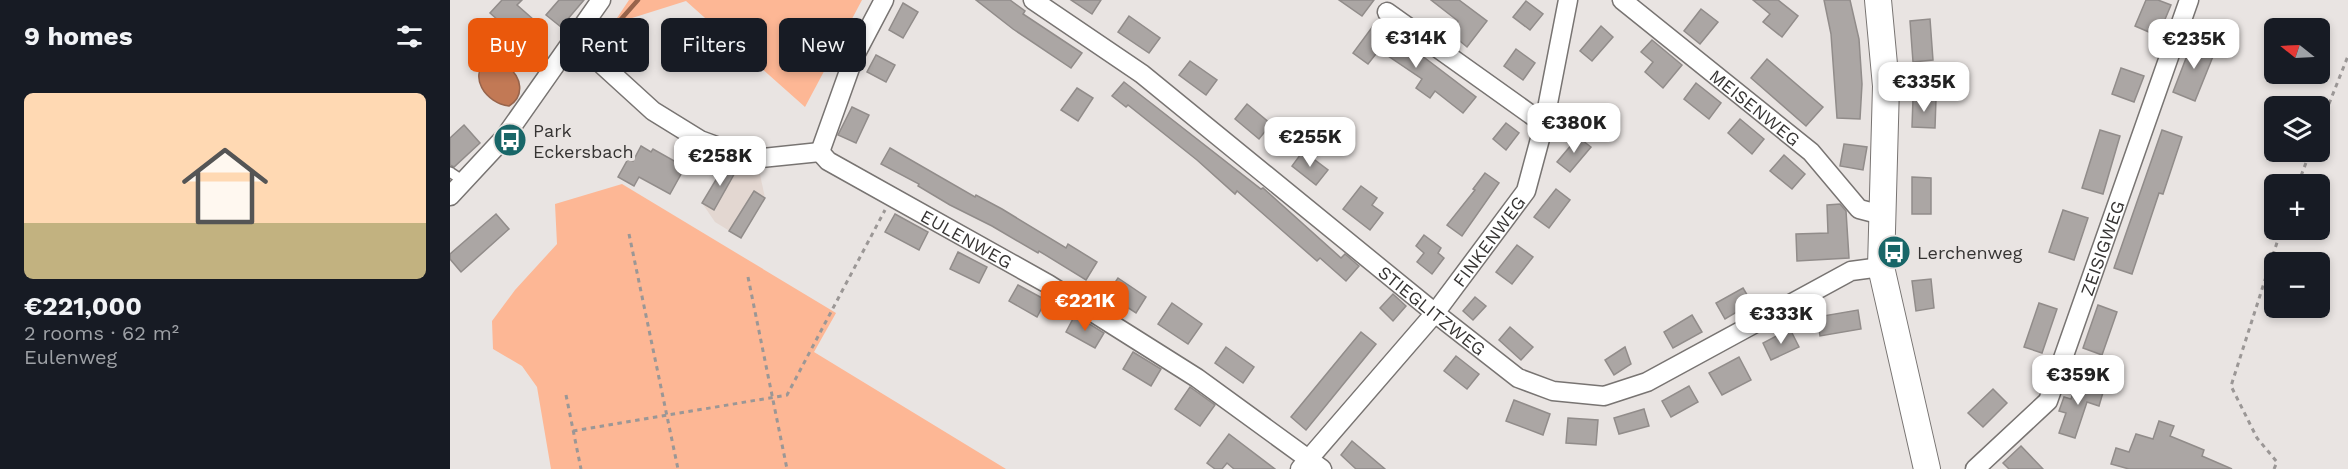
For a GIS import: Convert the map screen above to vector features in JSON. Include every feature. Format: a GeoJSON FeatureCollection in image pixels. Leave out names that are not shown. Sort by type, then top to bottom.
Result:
{"type":"FeatureCollection","features":[{"type":"Feature","properties":{"kind":"street"},"geometry":{"type":"LineString","coordinates":[[589,18],[601,0]]}},
{"type":"Feature","properties":{"kind":"street"},"geometry":{"type":"LineString","coordinates":[[610,72],[653,111],[700,140],[752,159],[820,152],[854,57],[884,0]]}},
{"type":"Feature","properties":{"kind":"street","name":"STIEGLITZWEG"},"geometry":{"type":"LineString","coordinates":[[1033,0],[1142,74],[1518,378],[1553,391],[1604,396],[1647,382],[1851,271],[1881,267]]}},
{"type":"Feature","properties":{"kind":"street","name":"FINKENWEG"},"geometry":{"type":"LineString","coordinates":[[1310,465],[1435,313],[1526,191],[1544,124],[1568,0]]}},
{"type":"Feature","properties":{"kind":"street","name":"MEISENWEG"},"geometry":{"type":"LineString","coordinates":[[1622,0],[1811,152],[1859,209],[1882,215]]}},
{"type":"Feature","properties":{"kind":"street"},"geometry":{"type":"LineString","coordinates":[[1878,0],[1886,86],[1881,267],[1927,469]]}},
{"type":"Feature","properties":{"kind":"street","name":"ZEISIGWEG"},"geometry":{"type":"LineString","coordinates":[[1975,469],[2048,401],[2189,0]]}},
{"type":"Feature","properties":{"kind":"street"},"geometry":{"type":"LineString","coordinates":[[1387,12],[1544,124]]}},
{"type":"Feature","properties":{"kind":"street"},"geometry":{"type":"LineString","coordinates":[[450,196],[457,177],[504,138],[560,59]]}},
{"type":"Feature","properties":{"kind":"street","name":"EULENWEG"},"geometry":{"type":"LineString","coordinates":[[820,152],[828,161],[1048,284],[1197,378],[1310,465]]}},
{"type":"Feature","properties":{"kind":"path"},"geometry":{"type":"LineString","coordinates":[[2330,102],[2348,57]]}},
{"type":"Feature","properties":{"kind":"path"},"geometry":{"type":"LineString","coordinates":[[573,431],[787,395],[892,198]]}},
{"type":"Feature","properties":{"kind":"path"},"geometry":{"type":"LineString","coordinates":[[629,234],[678,469]]}},
{"type":"Feature","properties":{"kind":"path"},"geometry":{"type":"LineString","coordinates":[[2274,469],[2277,462],[2258,438],[2231,386],[2277,240]]}},
{"type":"Feature","properties":{"kind":"path"},"geometry":{"type":"LineString","coordinates":[[748,278],[787,469]]}},
{"type":"Feature","properties":{"kind":"path"},"geometry":{"type":"LineString","coordinates":[[566,395],[581,469]]}},
{"type":"Feature","properties":{"kind":"shaded area"},"geometry":{"type":"Polygon","coordinates":[[[629,0],[862,0],[852,18],[779,18],[779,72],[824,72],[805,107],[766,72],[767,18],[705,18],[686,1],[632,18],[617,18],[629,0]]]}},
{"type":"Feature","properties":{"kind":"shaded area"},"geometry":{"type":"Polygon","coordinates":[[[514,72],[520,86],[518,97],[509,106],[493,100],[482,88],[479,73],[514,72]]]}},
{"type":"Feature","properties":{"kind":"shaded area"},"geometry":{"type":"Polygon","coordinates":[[[726,163],[758,165],[765,198],[741,238],[715,222],[702,203],[726,163]]]}},
{"type":"Feature","properties":{"kind":"shaded area"},"geometry":{"type":"Polygon","coordinates":[[[622,184],[836,313],[814,352],[1006,469],[551,469],[537,387],[522,366],[493,349],[492,321],[515,290],[557,244],[555,204],[622,184]]]}},
{"type":"Feature","properties":{"kind":"building"},"geometry":{"type":"Polygon","coordinates":[[[502,0],[522,0],[517,5],[532,18],[496,18],[490,13],[502,0]]]}},
{"type":"Feature","properties":{"kind":"building"},"geometry":{"type":"Polygon","coordinates":[[[559,0],[584,0],[569,18],[560,18],[560,26],[546,15],[559,0]]]}},
{"type":"Feature","properties":{"kind":"building"},"geometry":{"type":"Polygon","coordinates":[[[976,0],[1010,0],[1025,11],[1023,14],[1082,53],[1071,68],[1013,29],[976,0]]]}},
{"type":"Feature","properties":{"kind":"building"},"geometry":{"type":"Polygon","coordinates":[[[1071,0],[1101,0],[1092,14],[1071,0]]]}},
{"type":"Feature","properties":{"kind":"building"},"geometry":{"type":"Polygon","coordinates":[[[1339,0],[1374,0],[1362,16],[1339,0]]]}},
{"type":"Feature","properties":{"kind":"building"},"geometry":{"type":"Polygon","coordinates":[[[1431,0],[1459,0],[1487,21],[1467,47],[1449,32],[1458,21],[1431,0]]]}},
{"type":"Feature","properties":{"kind":"building"},"geometry":{"type":"Polygon","coordinates":[[[1753,0],[1778,0],[1798,16],[1782,37],[1763,22],[1770,14],[1753,0]]]}},
{"type":"Feature","properties":{"kind":"building"},"geometry":{"type":"Polygon","coordinates":[[[1824,0],[1850,0],[1859,39],[1862,84],[1860,119],[1837,118],[1831,34],[1824,0]]]}},
{"type":"Feature","properties":{"kind":"building"},"geometry":{"type":"Polygon","coordinates":[[[2146,0],[2158,0],[2171,5],[2158,36],[2135,26],[2146,0]]]}},
{"type":"Feature","properties":{"kind":"building"},"geometry":{"type":"Polygon","coordinates":[[[1526,1],[1543,14],[1530,30],[1513,17],[1526,1]]]}},
{"type":"Feature","properties":{"kind":"building"},"geometry":{"type":"Polygon","coordinates":[[[903,3],[918,12],[903,38],[889,30],[903,3]]]}},
{"type":"Feature","properties":{"kind":"building"},"geometry":{"type":"Polygon","coordinates":[[[1701,9],[1718,22],[1700,44],[1684,31],[1701,9]]]}},
{"type":"Feature","properties":{"kind":"building"},"geometry":{"type":"Polygon","coordinates":[[[1129,16],[1160,38],[1149,53],[1118,32],[1129,16]]]}},
{"type":"Feature","properties":{"kind":"building"},"geometry":{"type":"Polygon","coordinates":[[[1930,19],[1933,60],[1913,62],[1910,21],[1930,19]]]}},
{"type":"Feature","properties":{"kind":"building"},"geometry":{"type":"Polygon","coordinates":[[[1373,26],[1402,47],[1405,44],[1421,55],[1476,97],[1463,113],[1435,91],[1430,98],[1416,88],[1422,79],[1379,50],[1368,64],[1353,53],[1373,26]]]}},
{"type":"Feature","properties":{"kind":"building"},"geometry":{"type":"Polygon","coordinates":[[[1601,26],[1613,37],[1592,61],[1580,51],[1601,26]]]}},
{"type":"Feature","properties":{"kind":"building"},"geometry":{"type":"Polygon","coordinates":[[[1652,40],[1682,65],[1663,88],[1645,72],[1653,62],[1641,52],[1652,40]]]}},
{"type":"Feature","properties":{"kind":"building"},"geometry":{"type":"Polygon","coordinates":[[[2193,40],[2216,49],[2195,101],[2173,92],[2193,40]]]}},
{"type":"Feature","properties":{"kind":"building"},"geometry":{"type":"Polygon","coordinates":[[[1516,49],[1535,63],[1523,80],[1504,66],[1516,49]]]}},
{"type":"Feature","properties":{"kind":"building"},"geometry":{"type":"Polygon","coordinates":[[[876,55],[895,65],[886,82],[867,72],[876,55]]]}},
{"type":"Feature","properties":{"kind":"building"},"geometry":{"type":"Polygon","coordinates":[[[1767,59],[1823,107],[1806,126],[1751,78],[1767,59]]]}},
{"type":"Feature","properties":{"kind":"building"},"geometry":{"type":"Polygon","coordinates":[[[1190,61],[1217,80],[1206,95],[1179,75],[1190,61]]]}},
{"type":"Feature","properties":{"kind":"building"},"geometry":{"type":"Polygon","coordinates":[[[2121,68],[2144,76],[2134,102],[2112,94],[2121,68]]]}},
{"type":"Feature","properties":{"kind":"building"},"geometry":{"type":"Polygon","coordinates":[[[1124,82],[1261,189],[1263,188],[1341,258],[1345,254],[1359,266],[1346,281],[1320,258],[1317,261],[1237,191],[1235,194],[1197,160],[1128,105],[1126,107],[1112,96],[1124,82]]]}},
{"type":"Feature","properties":{"kind":"building"},"geometry":{"type":"Polygon","coordinates":[[[1696,83],[1721,103],[1709,119],[1684,99],[1696,83]]]}},
{"type":"Feature","properties":{"kind":"building"},"geometry":{"type":"Polygon","coordinates":[[[1077,88],[1093,98],[1078,121],[1061,110],[1077,88]]]}},
{"type":"Feature","properties":{"kind":"building"},"geometry":{"type":"Polygon","coordinates":[[[1913,98],[1936,99],[1935,128],[1912,127],[1913,98]]]}},
{"type":"Feature","properties":{"kind":"building"},"geometry":{"type":"Polygon","coordinates":[[[1247,104],[1271,124],[1259,139],[1235,119],[1247,104]]]}},
{"type":"Feature","properties":{"kind":"building"},"geometry":{"type":"Polygon","coordinates":[[[852,107],[869,115],[856,143],[838,135],[852,107]]]}},
{"type":"Feature","properties":{"kind":"building"},"geometry":{"type":"Polygon","coordinates":[[[1740,119],[1764,139],[1752,154],[1728,133],[1740,119]]]}},
{"type":"Feature","properties":{"kind":"building"},"geometry":{"type":"Polygon","coordinates":[[[1506,123],[1519,133],[1506,150],[1493,139],[1506,123]]]}},
{"type":"Feature","properties":{"kind":"building"},"geometry":{"type":"Polygon","coordinates":[[[464,125],[480,143],[454,167],[450,165],[450,138],[464,125]]]}},
{"type":"Feature","properties":{"kind":"building"},"geometry":{"type":"Polygon","coordinates":[[[2100,130],[2120,136],[2103,194],[2082,188],[2100,130]]]}},
{"type":"Feature","properties":{"kind":"building"},"geometry":{"type":"Polygon","coordinates":[[[2162,130],[2182,137],[2163,194],[2159,193],[2132,274],[2114,268],[2162,130]]]}},
{"type":"Feature","properties":{"kind":"building"},"geometry":{"type":"Polygon","coordinates":[[[1578,137],[1591,147],[1570,172],[1557,162],[1578,137]]]}},
{"type":"Feature","properties":{"kind":"building"},"geometry":{"type":"Polygon","coordinates":[[[1844,144],[1867,147],[1863,170],[1840,166],[1844,144]]]}},
{"type":"Feature","properties":{"kind":"building"},"geometry":{"type":"Polygon","coordinates":[[[641,146],[651,152],[653,149],[685,167],[670,194],[639,177],[634,186],[618,177],[628,159],[633,161],[641,146]]]}},
{"type":"Feature","properties":{"kind":"building"},"geometry":{"type":"Polygon","coordinates":[[[890,148],[975,197],[976,195],[1002,209],[1066,248],[1068,244],[1097,262],[1086,280],[1039,251],[1038,253],[950,205],[918,186],[919,184],[881,164],[890,148]]]}},
{"type":"Feature","properties":{"kind":"building"},"geometry":{"type":"Polygon","coordinates":[[[1303,151],[1328,170],[1316,185],[1292,166],[1303,151]]]}},
{"type":"Feature","properties":{"kind":"building"},"geometry":{"type":"Polygon","coordinates":[[[1784,155],[1805,174],[1792,189],[1770,171],[1784,155]]]}},
{"type":"Feature","properties":{"kind":"building"},"geometry":{"type":"Polygon","coordinates":[[[726,163],[737,169],[714,210],[702,203],[726,163]]]}},
{"type":"Feature","properties":{"kind":"building"},"geometry":{"type":"Polygon","coordinates":[[[1485,173],[1499,183],[1462,236],[1447,225],[1475,190],[1473,189],[1485,173]]]}},
{"type":"Feature","properties":{"kind":"building"},"geometry":{"type":"Polygon","coordinates":[[[1912,177],[1931,178],[1931,214],[1912,214],[1912,177]]]}},
{"type":"Feature","properties":{"kind":"building"},"geometry":{"type":"Polygon","coordinates":[[[1361,186],[1377,198],[1372,205],[1383,213],[1370,230],[1343,209],[1361,186]]]}},
{"type":"Feature","properties":{"kind":"building"},"geometry":{"type":"Polygon","coordinates":[[[1556,189],[1570,200],[1549,228],[1534,217],[1556,189]]]}},
{"type":"Feature","properties":{"kind":"building"},"geometry":{"type":"Polygon","coordinates":[[[754,191],[765,198],[741,238],[729,231],[754,191]]]}},
{"type":"Feature","properties":{"kind":"building"},"geometry":{"type":"Polygon","coordinates":[[[1840,204],[1846,211],[1849,258],[1797,261],[1796,234],[1828,233],[1827,205],[1840,204]]]}},
{"type":"Feature","properties":{"kind":"building"},"geometry":{"type":"Polygon","coordinates":[[[2063,210],[2088,218],[2074,260],[2049,252],[2063,210]]]}},
{"type":"Feature","properties":{"kind":"building"},"geometry":{"type":"Polygon","coordinates":[[[496,214],[509,229],[461,272],[450,259],[450,254],[496,214]]]}},
{"type":"Feature","properties":{"kind":"building"},"geometry":{"type":"Polygon","coordinates":[[[895,214],[928,232],[919,250],[885,232],[895,214]]]}},
{"type":"Feature","properties":{"kind":"building"},"geometry":{"type":"Polygon","coordinates":[[[1424,235],[1441,248],[1438,253],[1444,258],[1432,274],[1417,262],[1424,253],[1416,246],[1424,235]]]}},
{"type":"Feature","properties":{"kind":"building"},"geometry":{"type":"Polygon","coordinates":[[[1517,245],[1533,257],[1512,284],[1496,272],[1517,245]]]}},
{"type":"Feature","properties":{"kind":"building"},"geometry":{"type":"Polygon","coordinates":[[[958,252],[987,267],[979,283],[950,269],[958,252]]]}},
{"type":"Feature","properties":{"kind":"building"},"geometry":{"type":"Polygon","coordinates":[[[1118,278],[1146,297],[1136,313],[1107,294],[1118,278]]]}},
{"type":"Feature","properties":{"kind":"building"},"geometry":{"type":"Polygon","coordinates":[[[1931,279],[1934,308],[1916,311],[1912,281],[1931,279]]]}},
{"type":"Feature","properties":{"kind":"building"},"geometry":{"type":"Polygon","coordinates":[[[1018,285],[1046,300],[1037,317],[1009,301],[1018,285]]]}},
{"type":"Feature","properties":{"kind":"building"},"geometry":{"type":"Polygon","coordinates":[[[1743,288],[1752,303],[1725,319],[1716,303],[1743,288]]]}},
{"type":"Feature","properties":{"kind":"building"},"geometry":{"type":"Polygon","coordinates":[[[1393,294],[1406,306],[1393,321],[1380,308],[1393,294]]]}},
{"type":"Feature","properties":{"kind":"building"},"geometry":{"type":"Polygon","coordinates":[[[1475,297],[1486,306],[1473,320],[1463,311],[1475,297]]]}},
{"type":"Feature","properties":{"kind":"building"},"geometry":{"type":"Polygon","coordinates":[[[1172,303],[1202,324],[1188,344],[1158,324],[1172,303]]]}},
{"type":"Feature","properties":{"kind":"building"},"geometry":{"type":"Polygon","coordinates":[[[2039,303],[2057,309],[2042,353],[2024,347],[2039,303]]]}},
{"type":"Feature","properties":{"kind":"building"},"geometry":{"type":"Polygon","coordinates":[[[2098,305],[2117,312],[2102,355],[2083,348],[2098,305]]]}},
{"type":"Feature","properties":{"kind":"building"},"geometry":{"type":"Polygon","coordinates":[[[1858,310],[1861,329],[1820,336],[1817,317],[1858,310]]]}},
{"type":"Feature","properties":{"kind":"building"},"geometry":{"type":"Polygon","coordinates":[[[1075,315],[1104,333],[1095,348],[1066,332],[1075,315]]]}},
{"type":"Feature","properties":{"kind":"building"},"geometry":{"type":"Polygon","coordinates":[[[1692,315],[1702,332],[1673,348],[1664,332],[1692,315]]]}},
{"type":"Feature","properties":{"kind":"building"},"geometry":{"type":"Polygon","coordinates":[[[1510,327],[1533,347],[1521,360],[1499,340],[1510,327]]]}},
{"type":"Feature","properties":{"kind":"building"},"geometry":{"type":"Polygon","coordinates":[[[1790,329],[1799,347],[1771,360],[1763,343],[1790,329]]]}},
{"type":"Feature","properties":{"kind":"building"},"geometry":{"type":"Polygon","coordinates":[[[1361,332],[1376,344],[1306,430],[1291,417],[1361,332]]]}},
{"type":"Feature","properties":{"kind":"building"},"geometry":{"type":"Polygon","coordinates":[[[1226,347],[1254,367],[1243,383],[1215,363],[1226,347]]]}},
{"type":"Feature","properties":{"kind":"building"},"geometry":{"type":"Polygon","coordinates":[[[1625,347],[1631,364],[1614,375],[1605,360],[1625,347]]]}},
{"type":"Feature","properties":{"kind":"building"},"geometry":{"type":"Polygon","coordinates":[[[1133,352],[1161,369],[1151,386],[1123,369],[1133,352]]]}},
{"type":"Feature","properties":{"kind":"building"},"geometry":{"type":"Polygon","coordinates":[[[1456,356],[1479,374],[1467,389],[1444,371],[1456,356]]]}},
{"type":"Feature","properties":{"kind":"building"},"geometry":{"type":"Polygon","coordinates":[[[1739,357],[1751,380],[1722,395],[1709,373],[1739,357]]]}},
{"type":"Feature","properties":{"kind":"building"},"geometry":{"type":"Polygon","coordinates":[[[2077,380],[2104,389],[2099,406],[2087,402],[2075,438],[2059,433],[2066,413],[2059,411],[2064,397],[2071,399],[2077,380]]]}},
{"type":"Feature","properties":{"kind":"building"},"geometry":{"type":"Polygon","coordinates":[[[1689,386],[1698,402],[1671,417],[1662,401],[1689,386]]]}},
{"type":"Feature","properties":{"kind":"building"},"geometry":{"type":"Polygon","coordinates":[[[1190,387],[1215,405],[1200,426],[1175,409],[1190,387]]]}},
{"type":"Feature","properties":{"kind":"building"},"geometry":{"type":"Polygon","coordinates":[[[1993,389],[2007,403],[1983,427],[1968,413],[1993,389]]]}},
{"type":"Feature","properties":{"kind":"building"},"geometry":{"type":"Polygon","coordinates":[[[1514,400],[1550,414],[1543,435],[1506,421],[1514,400]]]}},
{"type":"Feature","properties":{"kind":"building"},"geometry":{"type":"Polygon","coordinates":[[[1644,409],[1649,426],[1619,434],[1614,418],[1644,409]]]}},
{"type":"Feature","properties":{"kind":"building"},"geometry":{"type":"Polygon","coordinates":[[[1568,418],[1598,420],[1596,445],[1566,443],[1568,418]]]}},
{"type":"Feature","properties":{"kind":"building"},"geometry":{"type":"Polygon","coordinates":[[[2159,421],[2174,426],[2170,436],[2204,450],[2202,456],[2232,469],[2129,469],[2111,464],[2116,448],[2129,452],[2136,434],[2153,439],[2159,421]]]}},
{"type":"Feature","properties":{"kind":"building"},"geometry":{"type":"Polygon","coordinates":[[[1229,434],[1275,469],[1234,469],[1227,463],[1222,469],[1215,469],[1207,463],[1229,434]]]}},
{"type":"Feature","properties":{"kind":"building"},"geometry":{"type":"Polygon","coordinates":[[[1352,441],[1385,469],[1356,469],[1341,455],[1352,441]]]}},
{"type":"Feature","properties":{"kind":"building"},"geometry":{"type":"Polygon","coordinates":[[[2021,446],[2043,469],[2009,469],[2003,463],[2021,446]]]}},
{"type":"Feature","properties":{"kind":"waterway"},"geometry":{"type":"LineString","coordinates":[[622,18],[638,0]]}},
{"type":"Feature","properties":{"kind":"place","name":"Park Eckersbach"},"geometry":{"type":"Point","coordinates":[510,140]}},
{"type":"Feature","properties":{"kind":"place","name":"Lerchenweg"},"geometry":{"type":"Point","coordinates":[1894,252]}}]}
